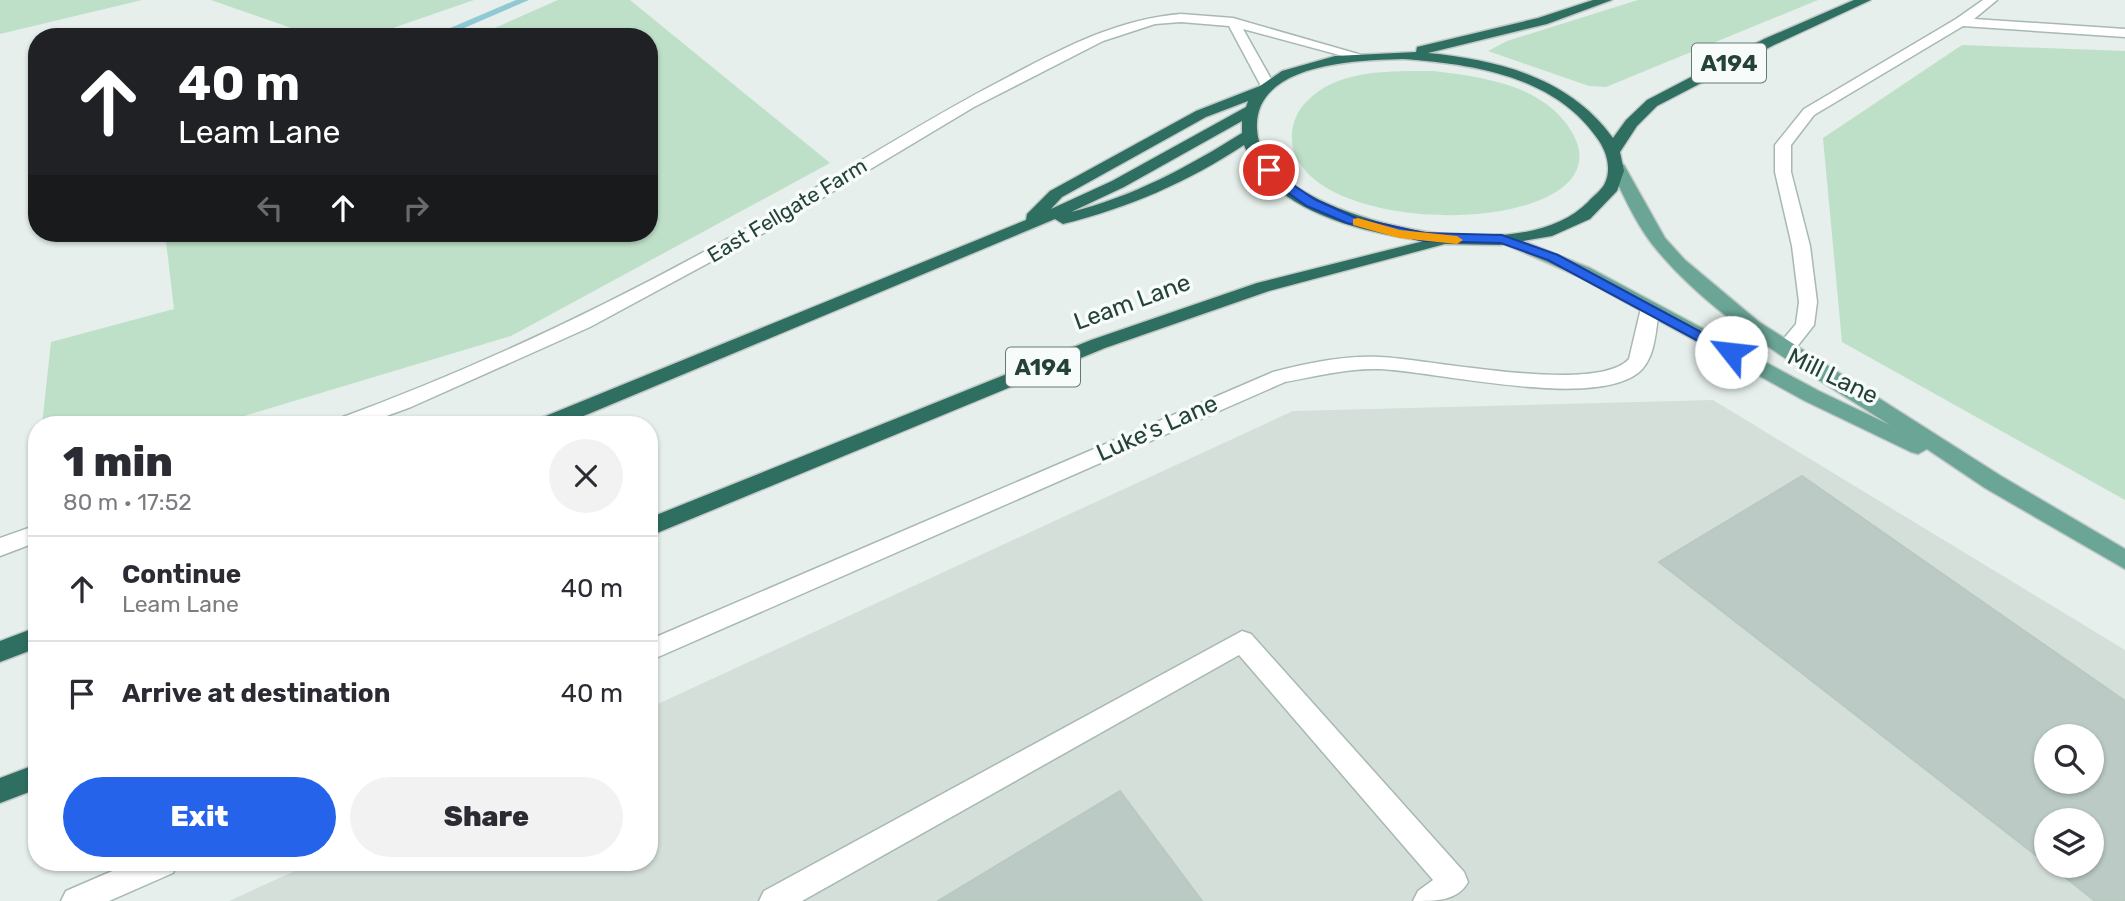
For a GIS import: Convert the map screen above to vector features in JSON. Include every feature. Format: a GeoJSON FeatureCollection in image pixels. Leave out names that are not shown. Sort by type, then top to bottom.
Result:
{"type":"FeatureCollection","features":[{"type":"Feature","properties":{"kind":"highway"},"geometry":{"type":"LineString","coordinates":[[1403,55],[1542,21],[1606,0]]}},
{"type":"Feature","properties":{"kind":"highway","name":"Leam Lane"},"geometry":{"type":"LineString","coordinates":[[1248,136],[1258,159],[1279,182],[1311,203],[1352,220],[1399,234],[1449,240],[1502,239],[1542,233],[1575,221],[1599,205],[1613,185],[1614,158],[1631,123],[1652,103],[1769,42],[1865,0]]}},
{"type":"Feature","properties":{"kind":"highway"},"geometry":{"type":"LineString","coordinates":[[1025,227],[1056,194],[1201,114],[1266,88],[1307,66],[1359,56],[1403,55],[1469,62],[1532,81],[1573,104],[1592,119],[1614,158]]}},
{"type":"Feature","properties":{"kind":"highway"},"geometry":{"type":"LineString","coordinates":[[565,416],[1025,227],[1118,184],[1250,110],[1266,88]]}},
{"type":"Feature","properties":{"kind":"highway"},"geometry":{"type":"LineString","coordinates":[[1025,227],[1098,212],[1206,164],[1248,136],[1250,110]]}},
{"type":"Feature","properties":{"kind":"highway","name":"Leam Lane"},"geometry":{"type":"LineString","coordinates":[[658,523],[1098,344],[1263,287],[1449,240]]}},
{"type":"Feature","properties":{"kind":"highway"},"geometry":{"type":"LineString","coordinates":[[0,652],[28,641]]}},
{"type":"Feature","properties":{"kind":"highway"},"geometry":{"type":"LineString","coordinates":[[0,791],[28,780]]}},
{"type":"Feature","properties":{"kind":"main road","name":"Mill Lane"},"geometry":{"type":"LineString","coordinates":[[1614,158],[1658,240],[1679,264],[1785,349],[1993,482],[2125,560]]}},
{"type":"Feature","properties":{"kind":"main road","name":"Mill Lane"},"geometry":{"type":"LineString","coordinates":[[1502,239],[1553,257],[1812,396],[1993,482]]}},
{"type":"Feature","properties":{"kind":"street"},"geometry":{"type":"LineString","coordinates":[[1785,349],[1805,325],[1808,302],[1801,246],[1783,172],[1783,145],[1809,112],[1961,22],[1991,0]]}},
{"type":"Feature","properties":{"kind":"street","name":"East Fellgate Farm"},"geometry":{"type":"LineString","coordinates":[[365,416],[492,367],[678,274],[927,126],[1038,66],[1105,35],[1153,20],[1210,18],[1359,56]]}},
{"type":"Feature","properties":{"kind":"street"},"geometry":{"type":"LineString","coordinates":[[1233,22],[1266,88]]}},
{"type":"Feature","properties":{"kind":"street"},"geometry":{"type":"LineString","coordinates":[[1961,22],[2125,33]]}},
{"type":"Feature","properties":{"kind":"street","name":"Luke's Lane"},"geometry":{"type":"LineString","coordinates":[[658,647],[1280,377],[1333,365],[1379,363],[1574,383],[1609,380],[1631,368],[1643,346],[1650,308]]}},
{"type":"Feature","properties":{"kind":"street"},"geometry":{"type":"LineString","coordinates":[[0,547],[28,536]]}},
{"type":"Feature","properties":{"kind":"street"},"geometry":{"type":"LineString","coordinates":[[774,901],[1242,641],[1454,881],[1428,901]]}},
{"type":"Feature","properties":{"kind":"street"},"geometry":{"type":"LineString","coordinates":[[75,901],[144,871]]}},
{"type":"Feature","properties":{"kind":"shaded area"},"geometry":{"type":"Polygon","coordinates":[[[1713,400],[2125,650],[2125,901],[229,901],[295,871],[658,871],[658,704],[1293,411],[1713,400]]]}},
{"type":"Feature","properties":{"kind":"green space"},"geometry":{"type":"Polygon","coordinates":[[[0,0],[142,0],[0,34],[0,0]]]}},
{"type":"Feature","properties":{"kind":"green space"},"geometry":{"type":"Polygon","coordinates":[[[211,0],[474,0],[393,28],[291,28],[211,0]]]}},
{"type":"Feature","properties":{"kind":"green space"},"geometry":{"type":"Polygon","coordinates":[[[558,0],[630,0],[830,163],[511,336],[244,416],[43,416],[51,342],[174,309],[166,242],[658,242],[658,28],[494,28],[558,0]]]}},
{"type":"Feature","properties":{"kind":"green space"},"geometry":{"type":"Polygon","coordinates":[[[1638,0],[1818,0],[1606,87],[1589,86],[1488,51],[1507,41],[1638,0]]]}},
{"type":"Feature","properties":{"kind":"green space"},"geometry":{"type":"Polygon","coordinates":[[[1962,45],[2125,51],[2125,500],[1842,342],[1823,138],[1962,45]]]}},
{"type":"Feature","properties":{"kind":"green space"},"geometry":{"type":"Polygon","coordinates":[[[1434,71],[1508,85],[1541,101],[1556,112],[1568,126],[1579,162],[1561,189],[1521,207],[1468,215],[1411,213],[1357,202],[1315,180],[1293,148],[1292,138],[1298,112],[1314,95],[1328,85],[1363,74],[1434,71]]]}},
{"type":"Feature","properties":{"kind":"building"},"geometry":{"type":"Polygon","coordinates":[[[1802,476],[2125,701],[2125,901],[2095,901],[2066,878],[2104,878],[2104,808],[2034,808],[2034,854],[1659,562],[1802,476]]]}},
{"type":"Feature","properties":{"kind":"building"},"geometry":{"type":"Polygon","coordinates":[[[1120,791],[1202,901],[938,901],[1120,791]]]}},
{"type":"Feature","properties":{"kind":"waterway"},"geometry":{"type":"LineString","coordinates":[[456,28],[524,0]]}},
{"type":"Feature","properties":{"kind":"slow traffic"},"geometry":{"type":"LineString","coordinates":[[1358,222],[1399,234],[1457,240]]}},
{"type":"Feature","properties":{"kind":"route"},"geometry":{"type":"LineString","coordinates":[[1269,170],[1279,182],[1311,203],[1352,220],[1399,234],[1449,240],[1502,239],[1553,257],[1731,352]]}}]}
